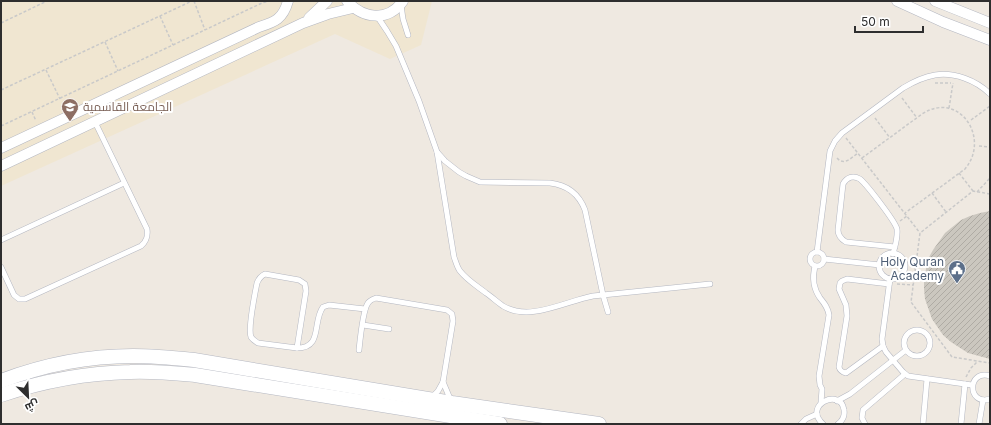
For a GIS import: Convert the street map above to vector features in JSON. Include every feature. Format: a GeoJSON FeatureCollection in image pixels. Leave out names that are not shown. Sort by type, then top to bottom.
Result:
{"type":"FeatureCollection","features":[{"type":"Feature","properties":{"kind":"main road"},"geometry":{"type":"LineString","coordinates":[[1,381],[42,367],[74,360],[134,356],[194,360],[430,400],[599,424]]}},
{"type":"Feature","properties":{"kind":"main road"},"geometry":{"type":"LineString","coordinates":[[1,395],[42,383],[71,377],[116,372],[160,372],[195,375],[500,424]]}},
{"type":"Feature","properties":{"kind":"street"},"geometry":{"type":"LineString","coordinates":[[1,148],[259,27],[275,16],[287,1]]}},
{"type":"Feature","properties":{"kind":"street"},"geometry":{"type":"LineString","coordinates":[[303,23],[327,1]]}},
{"type":"Feature","properties":{"kind":"street"},"geometry":{"type":"LineString","coordinates":[[897,1],[990,40]]}},
{"type":"Feature","properties":{"kind":"street"},"geometry":{"type":"LineString","coordinates":[[936,1],[990,24]]}},
{"type":"Feature","properties":{"kind":"street"},"geometry":{"type":"LineString","coordinates":[[1,166],[303,23],[350,4],[364,14],[377,16],[390,12],[402,2]]}},
{"type":"Feature","properties":{"kind":"lane"},"geometry":{"type":"LineString","coordinates":[[402,2],[403,19],[408,35]]}},
{"type":"Feature","properties":{"kind":"lane"},"geometry":{"type":"LineString","coordinates":[[377,16],[390,34],[396,46],[419,102],[436,152],[454,257],[460,270],[468,280],[504,307],[520,312],[538,311],[580,298],[593,296],[710,284]]}},
{"type":"Feature","properties":{"kind":"lane"},"geometry":{"type":"LineString","coordinates":[[817,252],[830,151],[835,141],[842,133],[903,88],[911,83],[928,77],[945,75],[964,78],[982,86],[990,94]]}},
{"type":"Feature","properties":{"kind":"lane"},"geometry":{"type":"LineString","coordinates":[[1,267],[14,295],[25,299],[144,244],[148,236],[147,229],[95,122]]}},
{"type":"Feature","properties":{"kind":"lane"},"geometry":{"type":"LineString","coordinates":[[436,152],[451,167],[473,180],[480,182],[550,183],[564,186],[575,193],[585,210],[608,312]]}},
{"type":"Feature","properties":{"kind":"lane"},"geometry":{"type":"LineString","coordinates":[[890,281],[881,272],[880,265],[883,258],[891,254],[895,247],[897,237],[895,224],[860,179],[854,176],[847,179],[843,184],[838,230],[839,236],[846,242],[895,247]]}},
{"type":"Feature","properties":{"kind":"lane"},"geometry":{"type":"LineString","coordinates":[[1,240],[124,182]]}},
{"type":"Feature","properties":{"kind":"lane"},"geometry":{"type":"LineString","coordinates":[[883,246],[891,254],[900,256],[903,259],[905,270],[900,276],[890,281],[847,279],[842,281],[839,289],[846,305],[848,316],[839,367],[840,369],[846,372],[883,346]]}},
{"type":"Feature","properties":{"kind":"lane"},"geometry":{"type":"LineString","coordinates":[[817,252],[821,253],[824,259]]}},
{"type":"Feature","properties":{"kind":"lane"},"geometry":{"type":"LineString","coordinates":[[817,252],[812,254],[810,263],[815,266],[819,266],[824,259]]}},
{"type":"Feature","properties":{"kind":"lane"},"geometry":{"type":"LineString","coordinates":[[824,259],[880,265]]}},
{"type":"Feature","properties":{"kind":"lane"},"geometry":{"type":"LineString","coordinates":[[815,266],[813,280],[818,294],[827,306],[829,315],[819,376],[822,389],[821,403],[817,410],[817,414],[823,424]]}},
{"type":"Feature","properties":{"kind":"lane"},"geometry":{"type":"LineString","coordinates":[[297,348],[306,291],[305,284],[299,280],[265,274],[261,276],[257,282],[250,328],[254,341],[258,343],[297,348],[303,348],[312,343],[319,313],[323,307],[329,305],[365,309]]}},
{"type":"Feature","properties":{"kind":"lane"},"geometry":{"type":"LineString","coordinates":[[890,281],[882,339],[886,352],[902,372],[912,377],[972,385]]}},
{"type":"Feature","properties":{"kind":"lane"},"geometry":{"type":"LineString","coordinates":[[359,350],[365,309],[369,301],[376,298],[444,309],[450,312],[453,317],[453,321],[443,382],[438,391],[430,400]]}},
{"type":"Feature","properties":{"kind":"lane"},"geometry":{"type":"LineString","coordinates":[[362,325],[390,329]]}},
{"type":"Feature","properties":{"kind":"lane"},"geometry":{"type":"LineString","coordinates":[[917,330],[921,331],[927,336],[930,343],[927,351],[924,353],[920,355],[912,355],[906,350],[904,343],[906,335],[910,332],[917,330]]}},
{"type":"Feature","properties":{"kind":"lane"},"geometry":{"type":"LineString","coordinates":[[821,403],[824,401],[835,400],[850,394],[906,350]]}},
{"type":"Feature","properties":{"kind":"lane"},"geometry":{"type":"LineString","coordinates":[[865,424],[862,418],[863,410],[905,374]]}},
{"type":"Feature","properties":{"kind":"lane"},"geometry":{"type":"LineString","coordinates":[[990,376],[980,376],[975,379],[972,385],[973,391],[978,398],[982,400],[990,399]]}},
{"type":"Feature","properties":{"kind":"lane"},"geometry":{"type":"LineString","coordinates":[[923,424],[927,379]]}},
{"type":"Feature","properties":{"kind":"lane"},"geometry":{"type":"LineString","coordinates":[[443,382],[452,403]]}},
{"type":"Feature","properties":{"kind":"lane"},"geometry":{"type":"LineString","coordinates":[[961,424],[965,384]]}},
{"type":"Feature","properties":{"kind":"lane"},"geometry":{"type":"LineString","coordinates":[[822,389],[842,404],[844,408]]}},
{"type":"Feature","properties":{"kind":"lane"},"geometry":{"type":"LineString","coordinates":[[838,424],[844,421],[844,408],[850,394]]}},
{"type":"Feature","properties":{"kind":"lane"},"geometry":{"type":"LineString","coordinates":[[979,424],[982,400]]}},
{"type":"Feature","properties":{"kind":"lane"},"geometry":{"type":"LineString","coordinates":[[801,424],[806,419],[817,414]]}},
{"type":"Feature","properties":{"kind":"path"},"geometry":{"type":"LineString","coordinates":[[1,18],[2,22],[46,1]]}},
{"type":"Feature","properties":{"kind":"path"},"geometry":{"type":"LineString","coordinates":[[1,90],[193,1],[206,30]]}},
{"type":"Feature","properties":{"kind":"path"},"geometry":{"type":"LineString","coordinates":[[1,122],[2,126],[262,2],[269,1]]}},
{"type":"Feature","properties":{"kind":"path"},"geometry":{"type":"LineString","coordinates":[[160,16],[173,45]]}},
{"type":"Feature","properties":{"kind":"path"},"geometry":{"type":"LineString","coordinates":[[105,42],[118,71]]}},
{"type":"Feature","properties":{"kind":"path"},"geometry":{"type":"LineString","coordinates":[[46,69],[60,99]]}},
{"type":"Feature","properties":{"kind":"path"},"geometry":{"type":"LineString","coordinates":[[934,83],[958,84]]}},
{"type":"Feature","properties":{"kind":"path"},"geometry":{"type":"LineString","coordinates":[[949,108],[953,83]]}},
{"type":"Feature","properties":{"kind":"path"},"geometry":{"type":"LineString","coordinates":[[907,95],[902,98],[917,118]]}},
{"type":"Feature","properties":{"kind":"path"},"geometry":{"type":"LineString","coordinates":[[973,122],[970,119],[990,105]]}},
{"type":"Feature","properties":{"kind":"path"},"geometry":{"type":"LineString","coordinates":[[862,158],[927,111],[943,107],[960,111],[965,114]]}},
{"type":"Feature","properties":{"kind":"path"},"geometry":{"type":"LineString","coordinates":[[880,114],[875,118],[890,138]]}},
{"type":"Feature","properties":{"kind":"path"},"geometry":{"type":"LineString","coordinates":[[842,133],[920,233]]}},
{"type":"Feature","properties":{"kind":"path"},"geometry":{"type":"LineString","coordinates":[[843,142],[847,139]]}},
{"type":"Feature","properties":{"kind":"path"},"geometry":{"type":"LineString","coordinates":[[979,142],[979,147],[990,147]]}},
{"type":"Feature","properties":{"kind":"path"},"geometry":{"type":"LineString","coordinates":[[837,154],[838,160],[848,161],[858,153]]}},
{"type":"Feature","properties":{"kind":"path"},"geometry":{"type":"LineString","coordinates":[[905,213],[970,165],[974,160]]}},
{"type":"Feature","properties":{"kind":"path"},"geometry":{"type":"LineString","coordinates":[[959,173],[973,191],[990,194]]}},
{"type":"Feature","properties":{"kind":"path"},"geometry":{"type":"LineString","coordinates":[[977,192],[990,178]]}},
{"type":"Feature","properties":{"kind":"path"},"geometry":{"type":"LineString","coordinates":[[973,191],[920,233],[911,302],[952,357],[990,363]]}},
{"type":"Feature","properties":{"kind":"path"},"geometry":{"type":"LineString","coordinates":[[932,193],[946,212]]}},
{"type":"Feature","properties":{"kind":"path"},"geometry":{"type":"LineString","coordinates":[[890,281],[913,285]]}},
{"type":"Feature","properties":{"kind":"path"},"geometry":{"type":"LineString","coordinates":[[965,384],[966,376],[978,361]]}},
{"type":"Feature","properties":{"kind":"shaded area","name":"الجامعة القاسمية"},"geometry":{"type":"Polygon","coordinates":[[[1,1],[432,1],[421,45],[390,59],[335,34],[1,186],[1,1]]]}},
{"type":"Feature","properties":{"kind":"building","name":"Holy Quran Academy"},"geometry":{"type":"Polygon","coordinates":[[[990,211],[990,359],[968,353],[943,335],[932,319],[925,299],[924,279],[928,259],[945,233],[961,220],[990,211]]]}},
{"type":"Feature","properties":{"kind":"place","name":"الجامعة القاسمية"},"geometry":{"type":"Point","coordinates":[70,122]}},
{"type":"Feature","properties":{"kind":"place","name":"Holy Quran Academy"},"geometry":{"type":"Point","coordinates":[957,284]}}]}
